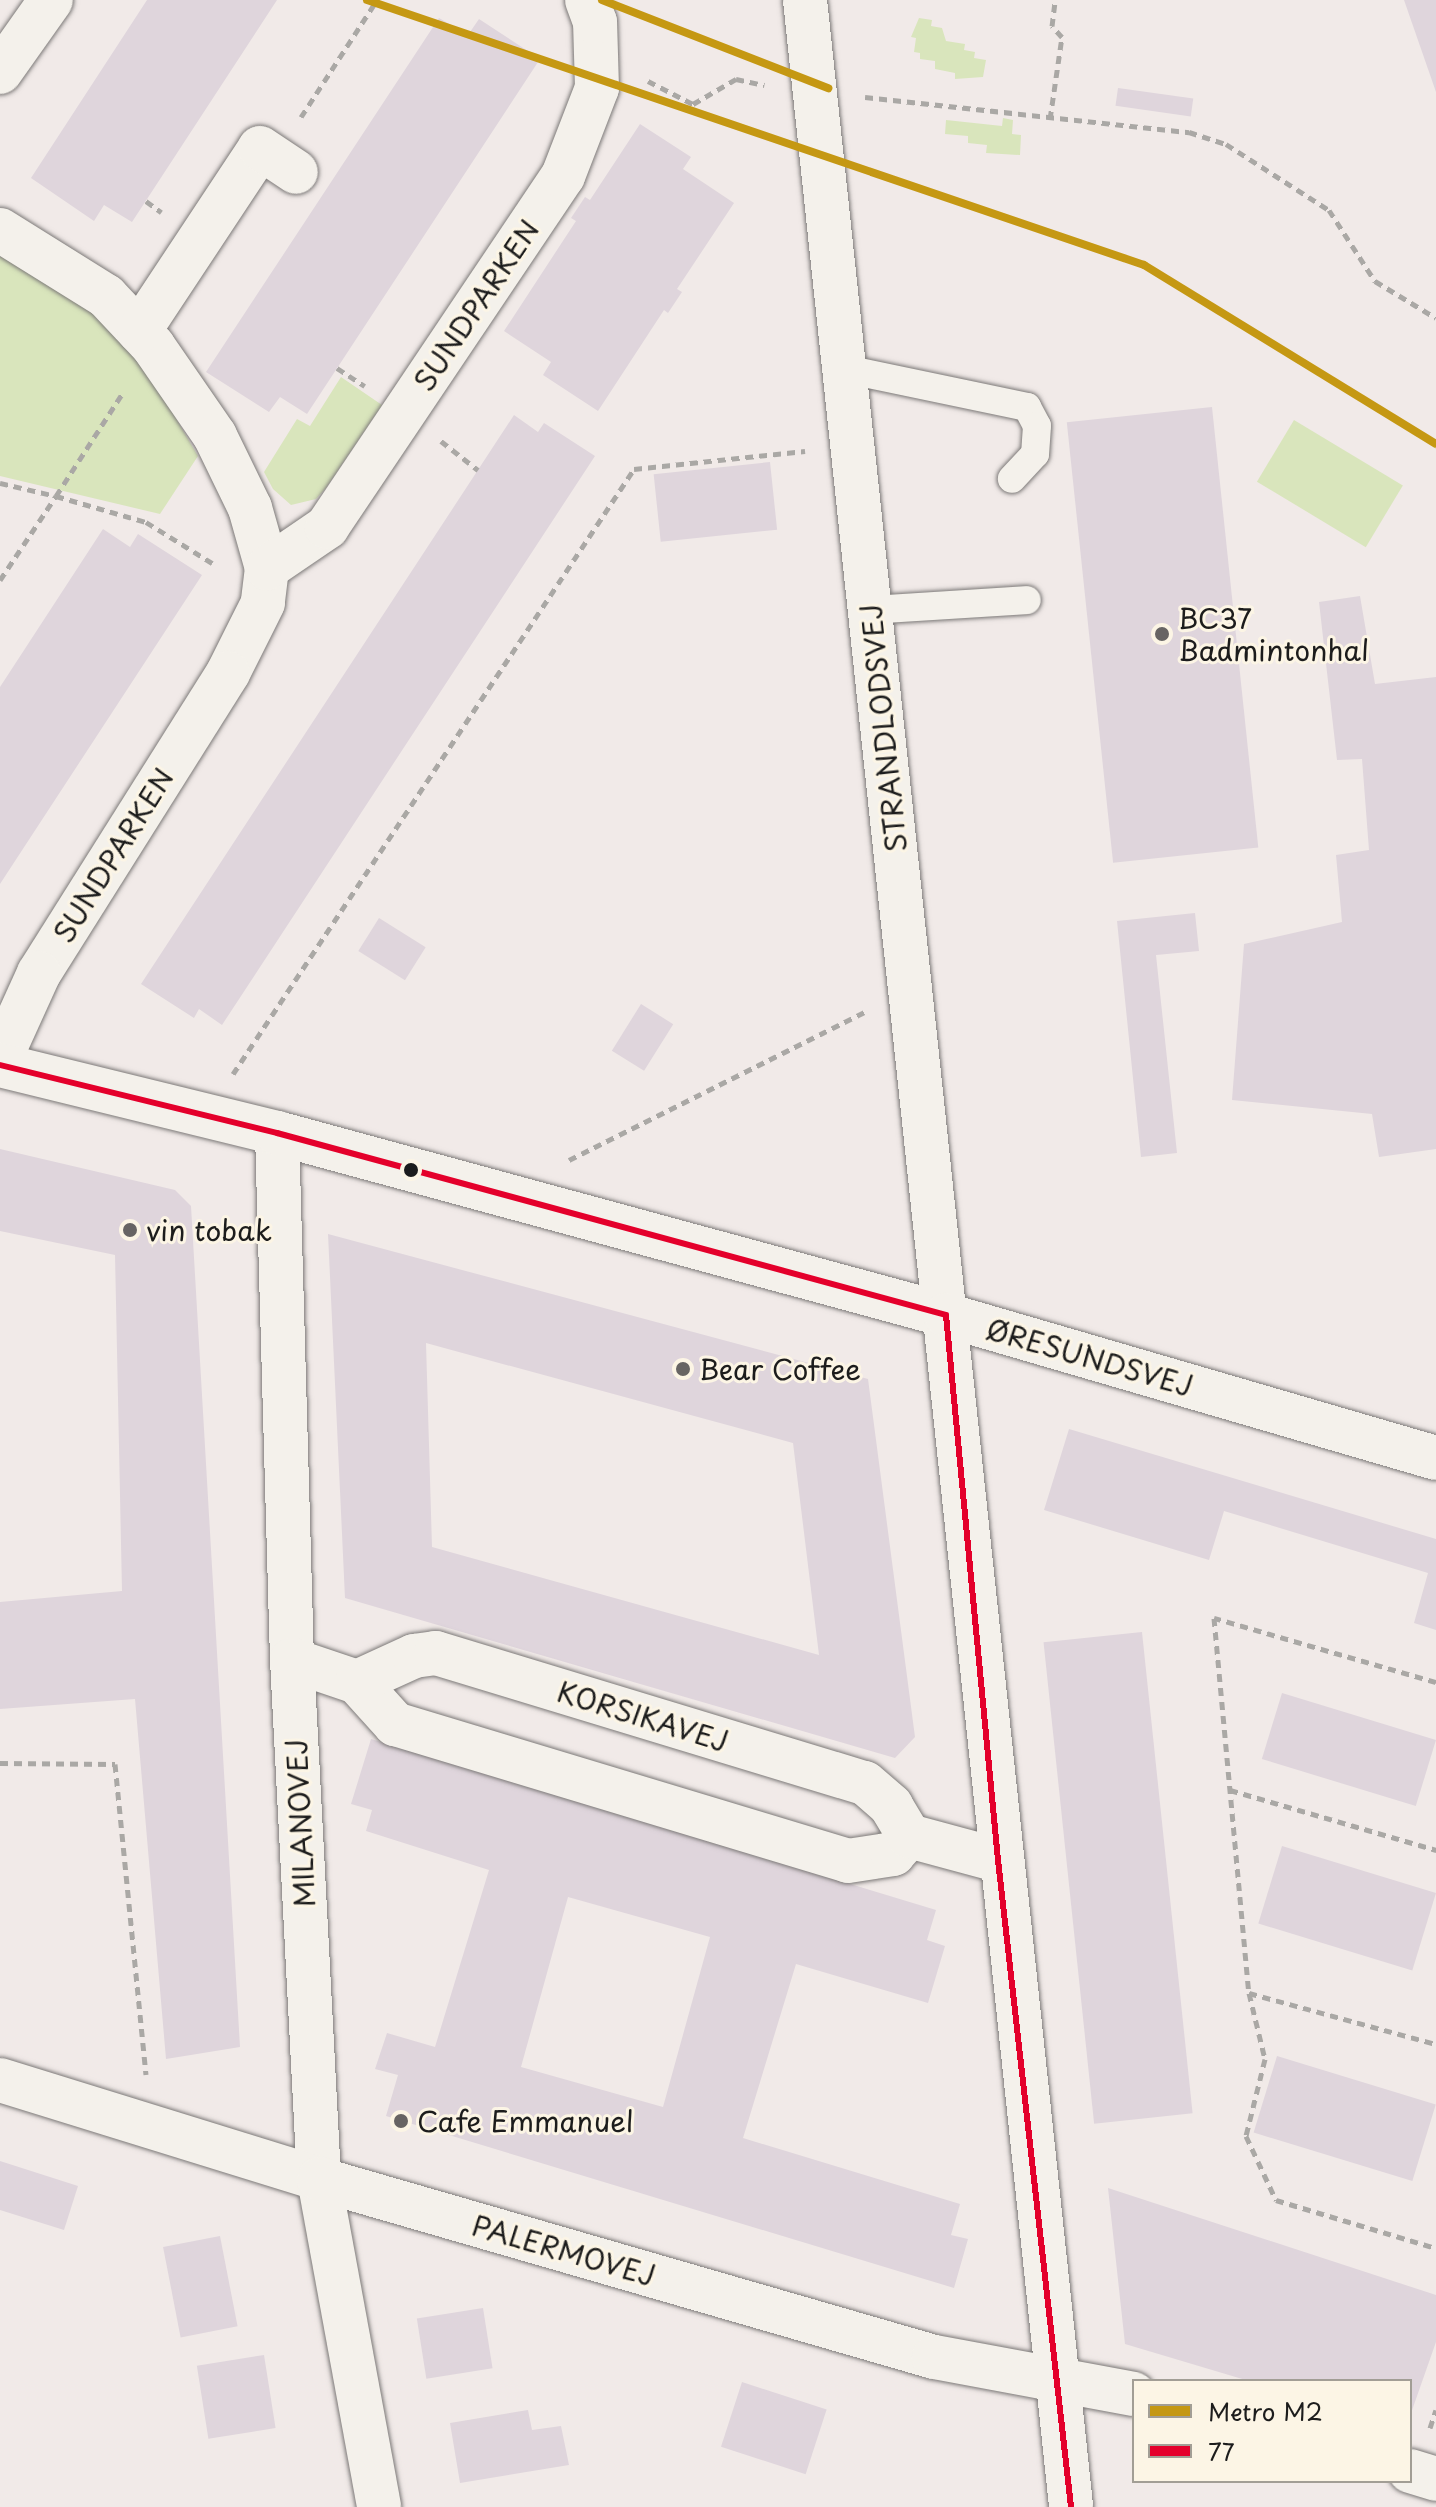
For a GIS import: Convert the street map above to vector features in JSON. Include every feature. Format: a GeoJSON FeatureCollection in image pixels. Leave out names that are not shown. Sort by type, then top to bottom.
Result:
{"type":"FeatureCollection","features":[{"type":"Feature","properties":{"kind":"street"},"geometry":{"type":"LineString","coordinates":[[0,72],[51,0]]}},
{"type":"Feature","properties":{"kind":"street","name":"SUNDPARKEN"},"geometry":{"type":"LineString","coordinates":[[0,1059],[39,973],[228,673],[265,586],[327,527],[563,176],[597,88],[595,22],[587,0]]}},
{"type":"Feature","properties":{"kind":"street","name":"STRANDLODSVEJ"},"geometry":{"type":"LineString","coordinates":[[805,0],[946,1315],[998,1860],[1071,2507]]}},
{"type":"Feature","properties":{"kind":"street"},"geometry":{"type":"LineString","coordinates":[[146,339],[260,148],[285,165]]}},
{"type":"Feature","properties":{"kind":"street"},"geometry":{"type":"LineString","coordinates":[[0,230],[106,296],[146,339],[215,436],[250,508],[265,586]]}},
{"type":"Feature","properties":{"kind":"street","name":"ØRESUNDSVEJ"},"geometry":{"type":"LineString","coordinates":[[0,1065],[277,1133],[946,1315],[1436,1458]]}},
{"type":"Feature","properties":{"kind":"street","name":"MILANOVEJ"},"geometry":{"type":"LineString","coordinates":[[277,1133],[292,1660],[319,2179],[379,2507]]}},
{"type":"Feature","properties":{"kind":"street","name":"KORSIKAVEJ"},"geometry":{"type":"LineString","coordinates":[[357,1682],[414,1656],[436,1653],[865,1783],[891,1806],[909,1836]]}},
{"type":"Feature","properties":{"kind":"street"},"geometry":{"type":"LineString","coordinates":[[292,1660],[357,1682],[395,1724],[848,1861],[893,1854],[909,1836],[998,1860]]}},
{"type":"Feature","properties":{"kind":"street","name":"PALERMOVEJ"},"geometry":{"type":"LineString","coordinates":[[0,2080],[319,2179],[934,2357],[1132,2394]]}},
{"type":"Feature","properties":{"kind":"street"},"geometry":{"type":"LineString","coordinates":[[1412,2472],[1436,2479]]}},
{"type":"Feature","properties":{"kind":"lane"},"geometry":{"type":"LineString","coordinates":[[845,369],[1027,407],[1037,426],[1035,454],[1012,479]]}},
{"type":"Feature","properties":{"kind":"lane"},"geometry":{"type":"LineString","coordinates":[[870,610],[1027,600]]}},
{"type":"Feature","properties":{"kind":"path"},"geometry":{"type":"LineString","coordinates":[[285,165],[377,0]]}},
{"type":"Feature","properties":{"kind":"path"},"geometry":{"type":"LineString","coordinates":[[1050,119],[1062,37],[1052,26],[1055,0]]}},
{"type":"Feature","properties":{"kind":"path"},"geometry":{"type":"LineString","coordinates":[[596,55],[622,60],[658,89],[693,104],[736,79],[815,96],[891,98],[1050,119],[1189,132],[1226,144],[1329,210],[1375,281],[1436,318]]}},
{"type":"Feature","properties":{"kind":"path"},"geometry":{"type":"LineString","coordinates":[[0,580],[56,496],[146,339]]}},
{"type":"Feature","properties":{"kind":"path"},"geometry":{"type":"LineString","coordinates":[[337,368],[363,384]]}},
{"type":"Feature","properties":{"kind":"path"},"geometry":{"type":"LineString","coordinates":[[210,1117],[236,1068],[634,469],[853,446]]}},
{"type":"Feature","properties":{"kind":"path"},"geometry":{"type":"LineString","coordinates":[[0,483],[146,522],[226,571],[265,586]]}},
{"type":"Feature","properties":{"kind":"path"},"geometry":{"type":"LineString","coordinates":[[502,1194],[911,988]]}},
{"type":"Feature","properties":{"kind":"path"},"geometry":{"type":"LineString","coordinates":[[1436,1682],[1214,1618],[1249,1993],[1265,2059],[1246,2136],[1276,2200],[1436,2248]]}},
{"type":"Feature","properties":{"kind":"path"},"geometry":{"type":"LineString","coordinates":[[0,1763],[115,1764],[151,2127]]}},
{"type":"Feature","properties":{"kind":"path"},"geometry":{"type":"LineString","coordinates":[[1230,1790],[1436,1850]]}},
{"type":"Feature","properties":{"kind":"path"},"geometry":{"type":"LineString","coordinates":[[1249,1993],[1436,2044]]}},
{"type":"Feature","properties":{"kind":"green space"},"geometry":{"type":"Polygon","coordinates":[[[919,18],[932,20],[931,26],[942,28],[946,41],[965,44],[964,50],[975,52],[974,58],[986,60],[983,77],[955,79],[955,73],[935,69],[935,61],[920,59],[920,53],[914,52],[916,38],[911,37],[919,18]]]}},
{"type":"Feature","properties":{"kind":"green space"},"geometry":{"type":"Polygon","coordinates":[[[1003,118],[1013,120],[1012,134],[1021,135],[1020,155],[986,153],[987,145],[968,143],[968,136],[945,134],[946,120],[1002,126],[1003,118]]]}},
{"type":"Feature","properties":{"kind":"green space"},"geometry":{"type":"Polygon","coordinates":[[[0,245],[83,297],[147,369],[198,456],[160,514],[0,476],[0,245]]]}},
{"type":"Feature","properties":{"kind":"green space"},"geometry":{"type":"Polygon","coordinates":[[[341,377],[382,405],[316,499],[291,505],[273,489],[264,472],[297,419],[310,426],[341,377]]]}},
{"type":"Feature","properties":{"kind":"green space"},"geometry":{"type":"Polygon","coordinates":[[[1294,420],[1403,485],[1366,547],[1257,482],[1294,420]]]}},
{"type":"Feature","properties":{"kind":"building"},"geometry":{"type":"Polygon","coordinates":[[[147,0],[277,0],[132,222],[104,205],[94,221],[31,178],[147,0]]]}},
{"type":"Feature","properties":{"kind":"building"},"geometry":{"type":"Polygon","coordinates":[[[1404,0],[1436,0],[1436,92],[1404,0]]]}},
{"type":"Feature","properties":{"kind":"building"},"geometry":{"type":"Polygon","coordinates":[[[439,18],[468,35],[479,19],[540,59],[307,414],[280,397],[269,412],[206,372],[439,18]]]}},
{"type":"Feature","properties":{"kind":"building"},"geometry":{"type":"Polygon","coordinates":[[[1118,88],[1193,99],[1191,116],[1115,106],[1118,88]]]}},
{"type":"Feature","properties":{"kind":"building"},"geometry":{"type":"Polygon","coordinates":[[[640,124],[691,157],[683,169],[734,203],[677,289],[682,292],[668,313],[664,310],[598,411],[543,375],[551,362],[504,331],[576,221],[571,218],[585,197],[590,200],[640,124]]]}},
{"type":"Feature","properties":{"kind":"building","name":"BC37 Badmintonhal"},"geometry":{"type":"Polygon","coordinates":[[[1212,407],[1258,848],[1113,863],[1067,422],[1212,407]]]}},
{"type":"Feature","properties":{"kind":"building"},"geometry":{"type":"Polygon","coordinates":[[[514,415],[538,432],[544,423],[595,456],[222,1025],[199,1009],[194,1018],[141,984],[514,415]]]}},
{"type":"Feature","properties":{"kind":"building"},"geometry":{"type":"Polygon","coordinates":[[[770,462],[777,530],[661,542],[654,474],[770,462]]]}},
{"type":"Feature","properties":{"kind":"building"},"geometry":{"type":"Polygon","coordinates":[[[103,529],[130,547],[138,534],[202,575],[0,884],[0,687],[103,529]]]}},
{"type":"Feature","properties":{"kind":"building"},"geometry":{"type":"Polygon","coordinates":[[[1360,596],[1375,684],[1436,677],[1436,1149],[1379,1157],[1372,1114],[1232,1100],[1244,944],[1342,922],[1336,855],[1369,850],[1362,759],[1337,760],[1319,602],[1360,596]]]}},
{"type":"Feature","properties":{"kind":"building"},"geometry":{"type":"Polygon","coordinates":[[[1195,913],[1199,951],[1156,955],[1177,1153],[1141,1157],[1117,921],[1195,913]]]}},
{"type":"Feature","properties":{"kind":"building"},"geometry":{"type":"Polygon","coordinates":[[[379,918],[426,947],[405,980],[358,951],[379,918]]]}},
{"type":"Feature","properties":{"kind":"building"},"geometry":{"type":"Polygon","coordinates":[[[641,1004],[673,1024],[644,1071],[612,1051],[641,1004]]]}},
{"type":"Feature","properties":{"kind":"building"},"geometry":{"type":"Polygon","coordinates":[[[0,1149],[175,1190],[191,1206],[240,2047],[166,2059],[135,1699],[0,1709],[0,1602],[122,1591],[115,1255],[0,1231],[0,1149]]]}},
{"type":"Feature","properties":{"kind":"building"},"geometry":{"type":"Polygon","coordinates":[[[328,1234],[868,1379],[915,1737],[895,1758],[345,1598],[328,1234]],[[426,1343],[432,1547],[819,1655],[793,1443],[426,1343]]]}},
{"type":"Feature","properties":{"kind":"building"},"geometry":{"type":"Polygon","coordinates":[[[1069,1429],[1436,1539],[1436,1630],[1414,1623],[1428,1573],[1224,1511],[1209,1560],[1044,1510],[1069,1429]]]}},
{"type":"Feature","properties":{"kind":"building"},"geometry":{"type":"Polygon","coordinates":[[[1142,1632],[1193,2113],[1094,2124],[1044,1642],[1142,1632]]]}},
{"type":"Feature","properties":{"kind":"building"},"geometry":{"type":"Polygon","coordinates":[[[1282,1693],[1436,1740],[1416,1806],[1262,1759],[1282,1693]]]}},
{"type":"Feature","properties":{"kind":"building"},"geometry":{"type":"Polygon","coordinates":[[[371,1739],[936,1910],[927,1940],[945,1946],[928,2003],[796,1964],[743,2138],[960,2204],[951,2235],[968,2239],[954,2288],[386,2116],[398,2075],[375,2069],[387,2033],[435,2047],[489,1870],[366,1831],[372,1810],[351,1804],[371,1739]],[[568,1897],[521,2067],[663,2107],[710,1937],[568,1897]]]}},
{"type":"Feature","properties":{"kind":"building"},"geometry":{"type":"Polygon","coordinates":[[[1282,1846],[1436,1893],[1412,1971],[1258,1923],[1282,1846]]]}},
{"type":"Feature","properties":{"kind":"building"},"geometry":{"type":"Polygon","coordinates":[[[1277,2056],[1436,2105],[1412,2181],[1254,2133],[1277,2056]]]}},
{"type":"Feature","properties":{"kind":"building"},"geometry":{"type":"Polygon","coordinates":[[[0,2161],[78,2186],[64,2230],[0,2210],[0,2161]]]}},
{"type":"Feature","properties":{"kind":"building"},"geometry":{"type":"Polygon","coordinates":[[[1108,2188],[1436,2295],[1436,2342],[1412,2410],[1412,2379],[1242,2379],[1125,2344],[1108,2188]]]}},
{"type":"Feature","properties":{"kind":"building"},"geometry":{"type":"Polygon","coordinates":[[[220,2236],[238,2326],[181,2337],[163,2247],[220,2236]]]}},
{"type":"Feature","properties":{"kind":"building"},"geometry":{"type":"Polygon","coordinates":[[[483,2308],[493,2368],[426,2379],[417,2318],[483,2308]]]}},
{"type":"Feature","properties":{"kind":"building"},"geometry":{"type":"Polygon","coordinates":[[[264,2355],[276,2428],[208,2439],[197,2366],[264,2355]]]}},
{"type":"Feature","properties":{"kind":"building"},"geometry":{"type":"Polygon","coordinates":[[[742,2382],[827,2410],[806,2474],[721,2447],[742,2382]]]}},
{"type":"Feature","properties":{"kind":"building"},"geometry":{"type":"Polygon","coordinates":[[[528,2410],[532,2430],[561,2426],[569,2465],[460,2483],[450,2423],[528,2410]]]}},
{"type":"Feature","properties":{"kind":"metro line","name":"M2"},"geometry":{"type":"LineString","coordinates":[[367,0],[1144,265],[1436,444]]}},
{"type":"Feature","properties":{"kind":"metro line","name":"M2"},"geometry":{"type":"LineString","coordinates":[[602,0],[828,88]]}},
{"type":"Feature","properties":{"kind":"transit line","name":"77"},"geometry":{"type":"LineString","coordinates":[[0,1065],[277,1133],[946,1315]]}},
{"type":"Feature","properties":{"kind":"transit line","name":"77"},"geometry":{"type":"LineString","coordinates":[[946,1315],[998,1860],[1071,2507]]}},
{"type":"Feature","properties":{"kind":"place","name":"BC37 Badmintonhal"},"geometry":{"type":"Point","coordinates":[1162,634]}},
{"type":"Feature","properties":{"kind":"place","name":"vin tobak"},"geometry":{"type":"Point","coordinates":[130,1230]}},
{"type":"Feature","properties":{"kind":"place","name":"Bear Coffee"},"geometry":{"type":"Point","coordinates":[683,1369]}},
{"type":"Feature","properties":{"kind":"place","name":"Cafe Emmanuel"},"geometry":{"type":"Point","coordinates":[401,2121]}}]}
